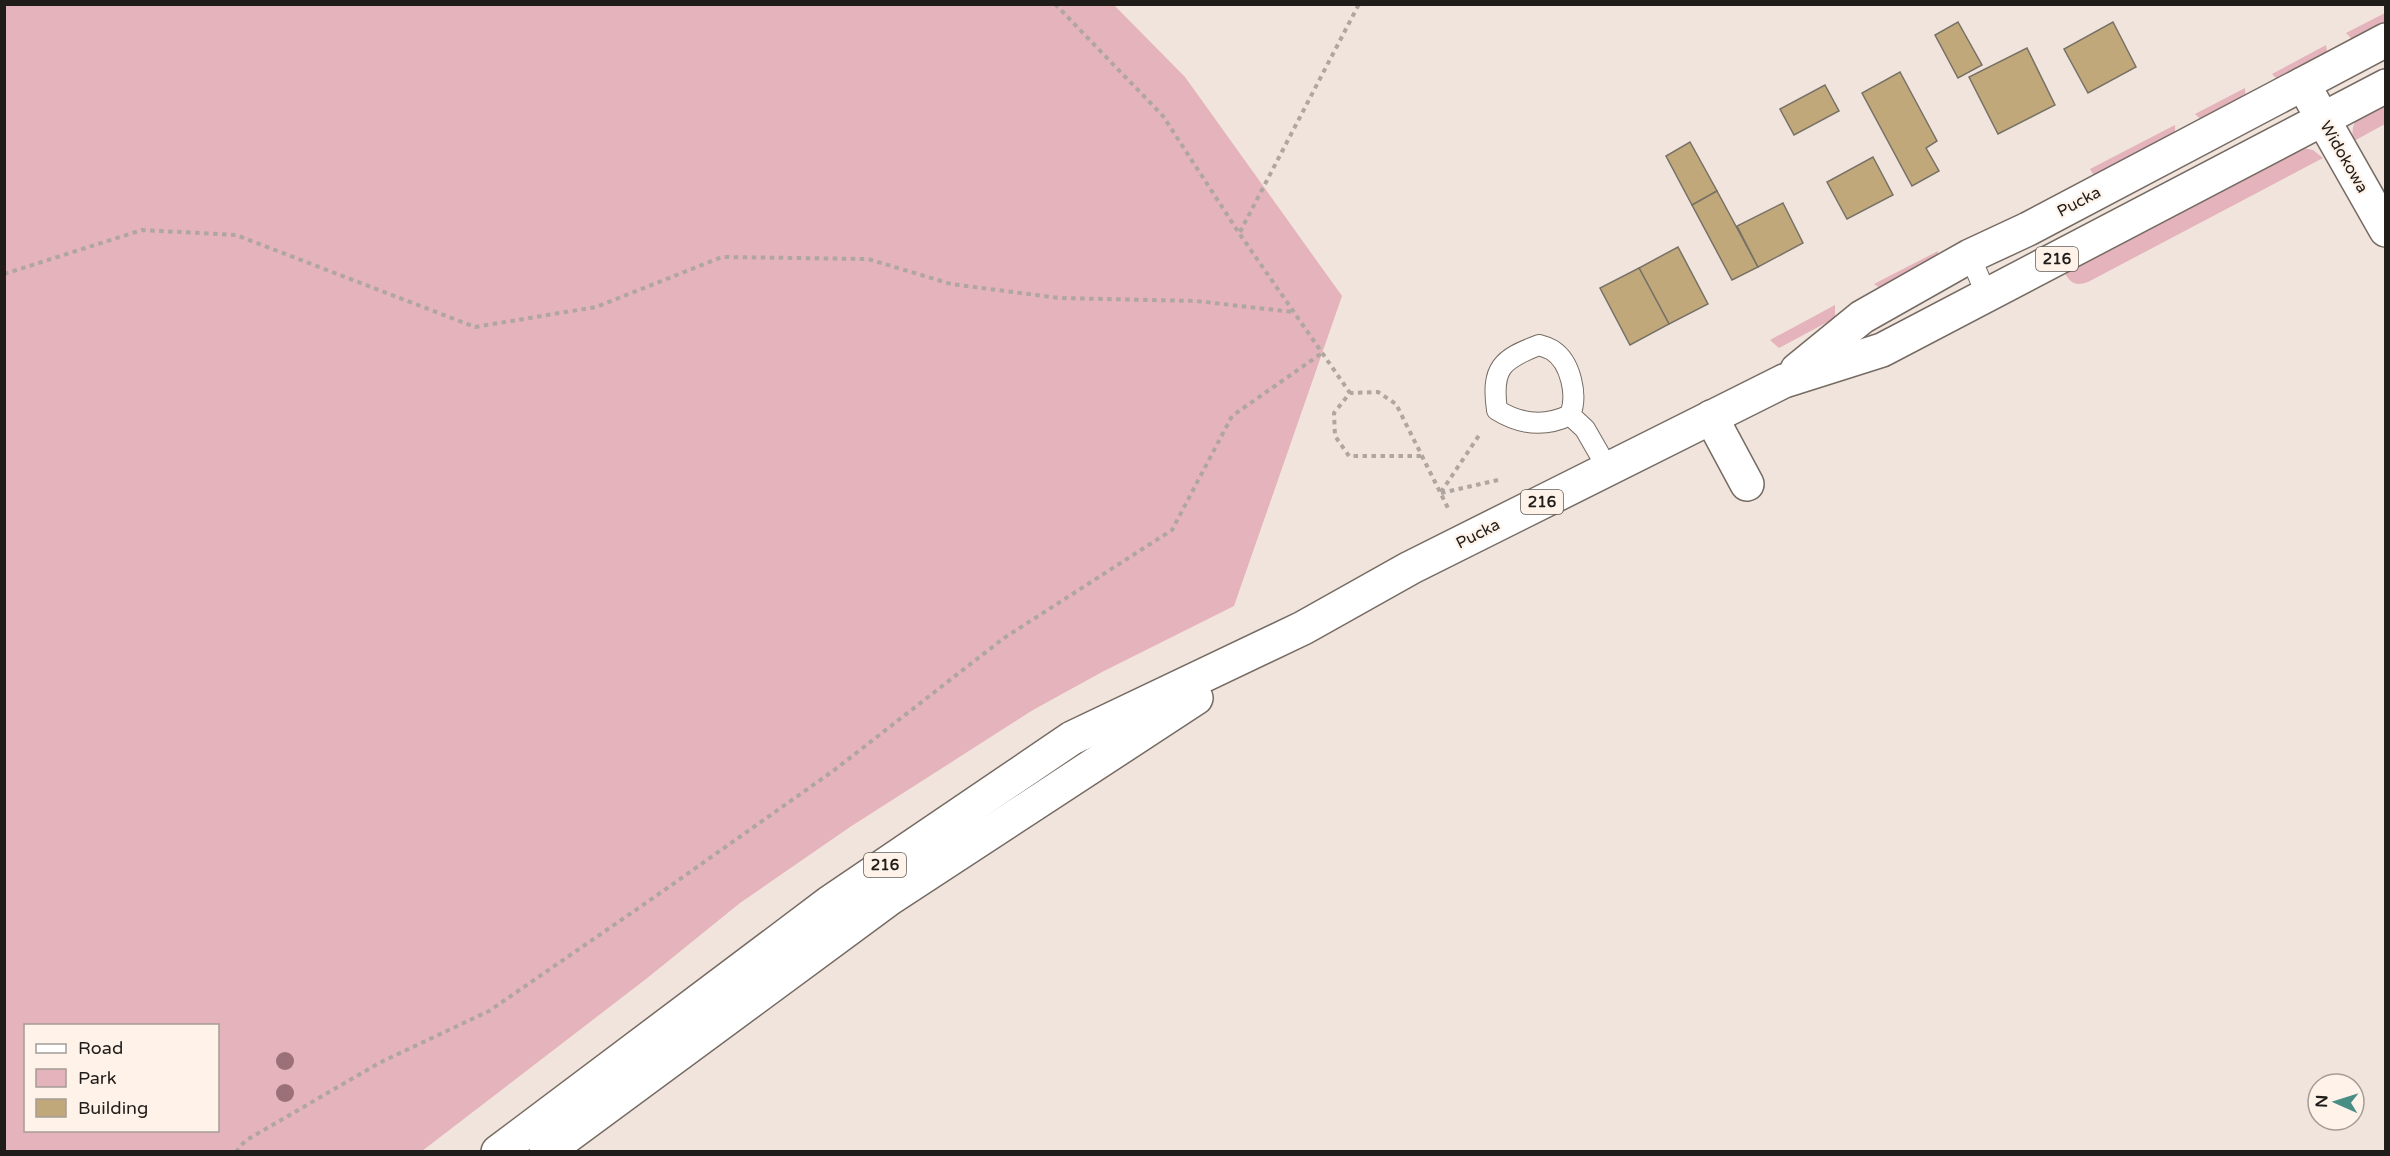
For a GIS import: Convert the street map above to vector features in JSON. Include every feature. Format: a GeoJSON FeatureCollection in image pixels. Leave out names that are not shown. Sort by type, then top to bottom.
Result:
{"type":"FeatureCollection","features":[{"type":"Feature","properties":{"kind":"main road","name":"Pucka"},"geometry":{"type":"LineString","coordinates":[[1784,381],[1862,317],[1970,256],[2028,230],[2385,40]]}},
{"type":"Feature","properties":{"kind":"main road","name":"Widokowa"},"geometry":{"type":"LineString","coordinates":[[2303,84],[2385,230]]}},
{"type":"Feature","properties":{"kind":"main road","name":"Pucka"},"geometry":{"type":"LineString","coordinates":[[1303,627],[1410,568],[1784,381],[1882,350],[2385,86]]}},
{"type":"Feature","properties":{"kind":"main road"},"geometry":{"type":"LineString","coordinates":[[1711,417],[1747,484]]}},
{"type":"Feature","properties":{"kind":"main road","name":"216"},"geometry":{"type":"LineString","coordinates":[[498,1152],[829,903],[1072,738],[1303,627]]}},
{"type":"Feature","properties":{"kind":"main road","name":"216"},"geometry":{"type":"LineString","coordinates":[[546,1152],[889,899],[1303,627]]}},
{"type":"Feature","properties":{"kind":"lane"},"geometry":{"type":"LineString","coordinates":[[2196,141],[2214,176]]}},
{"type":"Feature","properties":{"kind":"lane"},"geometry":{"type":"LineString","coordinates":[[2092,195],[2111,231]]}},
{"type":"Feature","properties":{"kind":"lane"},"geometry":{"type":"LineString","coordinates":[[1970,256],[1987,296]]}},
{"type":"Feature","properties":{"kind":"lane"},"geometry":{"type":"LineString","coordinates":[[1862,317],[1882,350]]}},
{"type":"Feature","properties":{"kind":"lane"},"geometry":{"type":"LineString","coordinates":[[1539,345],[1554,351],[1563,363],[1572,383],[1575,404],[1570,415],[1555,422],[1531,424],[1510,418],[1497,410],[1494,393],[1497,374],[1512,355],[1539,345]]}},
{"type":"Feature","properties":{"kind":"lane"},"geometry":{"type":"LineString","coordinates":[[1570,415],[1585,429],[1608,469]]}},
{"type":"Feature","properties":{"kind":"path"},"geometry":{"type":"LineString","coordinates":[[1055,4],[1163,116],[1239,233],[1350,393]]}},
{"type":"Feature","properties":{"kind":"path"},"geometry":{"type":"LineString","coordinates":[[1239,233],[1359,4]]}},
{"type":"Feature","properties":{"kind":"path"},"geometry":{"type":"LineString","coordinates":[[4,274],[142,230],[236,235],[475,327],[596,307],[722,257],[868,259],[951,284],[1059,298],[1196,301],[1294,312]]}},
{"type":"Feature","properties":{"kind":"path"},"geometry":{"type":"LineString","coordinates":[[236,1152],[245,1141],[379,1062],[489,1011],[833,771],[1004,638],[1172,530],[1232,416],[1322,353]]}},
{"type":"Feature","properties":{"kind":"path"},"geometry":{"type":"LineString","coordinates":[[1421,456],[1349,456],[1335,436],[1334,413],[1350,393],[1378,392],[1396,404],[1441,493],[1497,410]]}},
{"type":"Feature","properties":{"kind":"green space"},"geometry":{"type":"Polygon","coordinates":[[[5,4],[1114,5],[1185,77],[1342,296],[1234,606],[1102,672],[1033,710],[850,827],[740,903],[646,979],[422,1151],[5,1151],[5,4]]]}},
{"type":"Feature","properties":{"kind":"green space"},"geometry":{"type":"Polygon","coordinates":[[[2385,13],[2385,27],[2356,43],[2346,33],[2385,13]]]}},
{"type":"Feature","properties":{"kind":"green space"},"geometry":{"type":"Polygon","coordinates":[[[2326,45],[2328,58],[2281,83],[2272,74],[2326,45]]]}},
{"type":"Feature","properties":{"kind":"green space"},"geometry":{"type":"Polygon","coordinates":[[[2245,88],[2246,101],[2205,123],[2195,114],[2245,88]]]}},
{"type":"Feature","properties":{"kind":"green space"},"geometry":{"type":"Polygon","coordinates":[[[2385,99],[2385,124],[2354,141],[2356,120],[2385,99]]]}},
{"type":"Feature","properties":{"kind":"green space"},"geometry":{"type":"Polygon","coordinates":[[[2175,125],[2175,138],[2096,180],[2090,169],[2175,125]]]}},
{"type":"Feature","properties":{"kind":"green space"},"geometry":{"type":"Polygon","coordinates":[[[2299,147],[2313,150],[2323,158],[2088,282],[2076,284],[2065,273],[2063,269],[2299,147]]]}},
{"type":"Feature","properties":{"kind":"green space"},"geometry":{"type":"Polygon","coordinates":[[[1938,251],[1937,264],[1885,291],[1874,284],[1938,251]]]}},
{"type":"Feature","properties":{"kind":"green space"},"geometry":{"type":"Polygon","coordinates":[[[1835,305],[1835,318],[1779,348],[1770,340],[1835,305]]]}},
{"type":"Feature","properties":{"kind":"building"},"geometry":{"type":"Polygon","coordinates":[[[1958,22],[1982,65],[1958,78],[1935,35],[1958,22]]]}},
{"type":"Feature","properties":{"kind":"building"},"geometry":{"type":"Polygon","coordinates":[[[2113,22],[2136,67],[2088,93],[2064,49],[2113,22]]]}},
{"type":"Feature","properties":{"kind":"building"},"geometry":{"type":"Polygon","coordinates":[[[2027,48],[2055,105],[1998,134],[1969,77],[2027,48]]]}},
{"type":"Feature","properties":{"kind":"building"},"geometry":{"type":"Polygon","coordinates":[[[1900,72],[1937,141],[1926,148],[1939,171],[1912,186],[1862,93],[1900,72]]]}},
{"type":"Feature","properties":{"kind":"building"},"geometry":{"type":"Polygon","coordinates":[[[1825,85],[1839,111],[1794,135],[1780,109],[1825,85]]]}},
{"type":"Feature","properties":{"kind":"building"},"geometry":{"type":"Polygon","coordinates":[[[1690,142],[1717,191],[1692,205],[1666,156],[1690,142]]]}},
{"type":"Feature","properties":{"kind":"building"},"geometry":{"type":"Polygon","coordinates":[[[1873,157],[1893,195],[1847,219],[1827,182],[1873,157]]]}},
{"type":"Feature","properties":{"kind":"building"},"geometry":{"type":"Polygon","coordinates":[[[1717,191],[1758,267],[1732,280],[1692,205],[1717,191]]]}},
{"type":"Feature","properties":{"kind":"building"},"geometry":{"type":"Polygon","coordinates":[[[1783,203],[1803,243],[1758,267],[1737,226],[1783,203]]]}},
{"type":"Feature","properties":{"kind":"building"},"geometry":{"type":"Polygon","coordinates":[[[1678,247],[1708,304],[1669,324],[1639,268],[1678,247]]]}},
{"type":"Feature","properties":{"kind":"building"},"geometry":{"type":"Polygon","coordinates":[[[1639,268],[1669,324],[1630,345],[1600,288],[1639,268]]]}}]}
